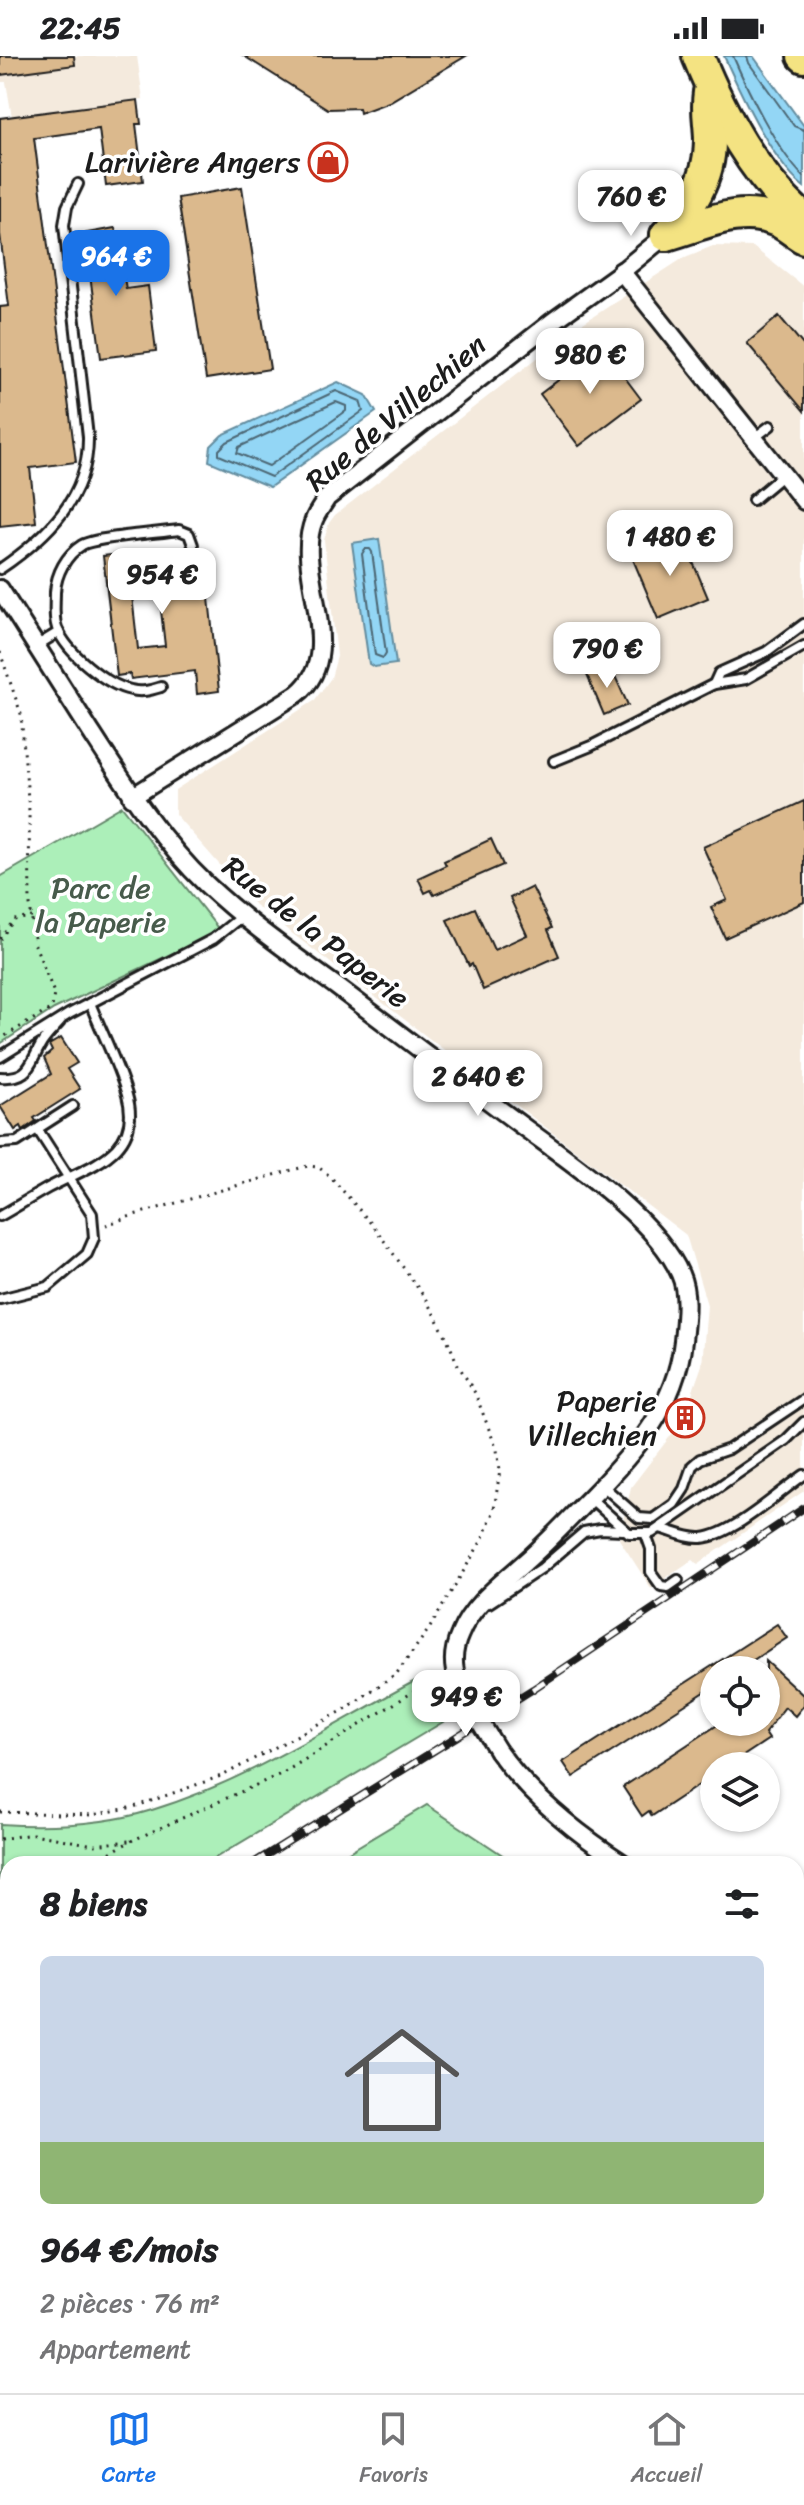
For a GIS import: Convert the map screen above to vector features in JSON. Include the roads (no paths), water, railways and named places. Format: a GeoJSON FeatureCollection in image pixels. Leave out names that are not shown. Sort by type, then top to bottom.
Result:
{"type":"FeatureCollection","features":[{"type":"Feature","properties":{"kind":"highway"},"geometry":{"type":"LineString","coordinates":[[698,56],[742,146],[788,204],[804,219]]}},
{"type":"Feature","properties":{"kind":"highway"},"geometry":{"type":"LineString","coordinates":[[666,235],[699,193],[710,142],[706,112],[710,86]]}},
{"type":"Feature","properties":{"kind":"highway"},"geometry":{"type":"LineString","coordinates":[[666,235],[720,217],[747,214],[777,221],[804,238]]}},
{"type":"Feature","properties":{"kind":"street","name":"Rue de Villechien"},"geometry":{"type":"LineString","coordinates":[[132,797],[297,694],[311,680],[320,653],[309,545],[313,521],[327,498],[666,235]]}},
{"type":"Feature","properties":{"kind":"street"},"geometry":{"type":"LineString","coordinates":[[621,271],[804,501]]}},
{"type":"Feature","properties":{"kind":"street","name":"Rue de la Paperie"},"geometry":{"type":"LineString","coordinates":[[0,589],[132,797],[189,866],[243,916],[598,1182],[643,1225],[674,1262],[682,1279],[685,1312],[681,1361],[652,1427],[603,1485],[471,1614],[457,1641],[453,1665],[455,1678],[469,1704],[514,1773],[555,1814],[613,1856]]}},
{"type":"Feature","properties":{"kind":"lane"},"geometry":{"type":"LineString","coordinates":[[0,569],[27,551],[53,525],[79,488],[87,460],[87,422],[64,225],[67,207],[78,184]]}},
{"type":"Feature","properties":{"kind":"lane"},"geometry":{"type":"LineString","coordinates":[[754,438],[770,426]]}},
{"type":"Feature","properties":{"kind":"lane"},"geometry":{"type":"LineString","coordinates":[[753,500],[783,475]]}},
{"type":"Feature","properties":{"kind":"lane"},"geometry":{"type":"LineString","coordinates":[[161,687],[143,692],[120,687],[77,656],[59,632],[55,620],[58,575],[70,556],[86,543],[179,530],[189,534],[193,545]]}},
{"type":"Feature","properties":{"kind":"lane"},"geometry":{"type":"LineString","coordinates":[[714,684],[719,673],[766,652],[804,624]]}},
{"type":"Feature","properties":{"kind":"lane"},"geometry":{"type":"LineString","coordinates":[[36,646],[59,632]]}},
{"type":"Feature","properties":{"kind":"lane"},"geometry":{"type":"LineString","coordinates":[[554,761],[591,746],[714,684],[746,679],[804,646]]}},
{"type":"Feature","properties":{"kind":"lane"},"geometry":{"type":"LineString","coordinates":[[66,1016],[45,1038],[28,1070],[14,1077],[3,1077],[0,1058],[66,1016],[213,939],[243,916]]}},
{"type":"Feature","properties":{"kind":"lane"},"geometry":{"type":"LineString","coordinates":[[0,1216],[98,1165],[114,1152],[124,1135],[129,1115],[127,1095],[90,1003]]}},
{"type":"Feature","properties":{"kind":"lane"},"geometry":{"type":"LineString","coordinates":[[0,1143],[17,1142],[73,1106]]}},
{"type":"Feature","properties":{"kind":"lane"},"geometry":{"type":"LineString","coordinates":[[0,1299],[48,1287],[87,1254],[95,1230],[92,1214],[38,1130]]}},
{"type":"Feature","properties":{"kind":"lane"},"geometry":{"type":"LineString","coordinates":[[603,1485],[639,1518],[659,1517],[674,1504],[684,1489],[692,1466],[700,1459],[729,1449],[804,1399]]}},
{"type":"Feature","properties":{"kind":"lane"},"geometry":{"type":"LineString","coordinates":[[590,1498],[624,1530],[635,1535],[646,1535],[786,1440],[804,1422]]}},
{"type":"Feature","properties":{"kind":"lane"},"geometry":{"type":"LineString","coordinates":[[660,1528],[693,1538],[711,1536],[739,1521],[804,1475]]}},
{"type":"Feature","properties":{"kind":"lane"},"geometry":{"type":"LineString","coordinates":[[471,1614],[542,1568],[584,1532],[624,1530]]}},
{"type":"Feature","properties":{"kind":"lane"},"geometry":{"type":"LineString","coordinates":[[646,1535],[651,1549],[651,1572],[658,1583],[665,1588],[678,1580]]}},
{"type":"Feature","properties":{"kind":"water"},"geometry":{"type":"Polygon","coordinates":[[[724,56],[753,56],[804,126],[804,187],[769,145],[724,56]]]}},
{"type":"Feature","properties":{"kind":"water"},"geometry":{"type":"Polygon","coordinates":[[[338,382],[366,395],[376,412],[270,487],[209,461],[211,446],[222,435],[338,382]]]}},
{"type":"Feature","properties":{"kind":"water"},"geometry":{"type":"Polygon","coordinates":[[[379,539],[396,664],[374,667],[369,664],[352,543],[379,539]]]}},
{"type":"Feature","properties":{"kind":"railway"},"geometry":{"type":"LineString","coordinates":[[265,1856],[533,1689],[804,1508]]}},
{"type":"Feature","properties":{"kind":"place","name":"Larivière Angers"},"geometry":{"type":"Point","coordinates":[328,162]}},
{"type":"Feature","properties":{"kind":"place","name":"Paperie Villechien"},"geometry":{"type":"Point","coordinates":[685,1418]}},
{"type":"Feature","properties":{"kind":"park label","name":"Parc de la Paperie"},"geometry":{"type":"Point","coordinates":[101,905]}}]}
